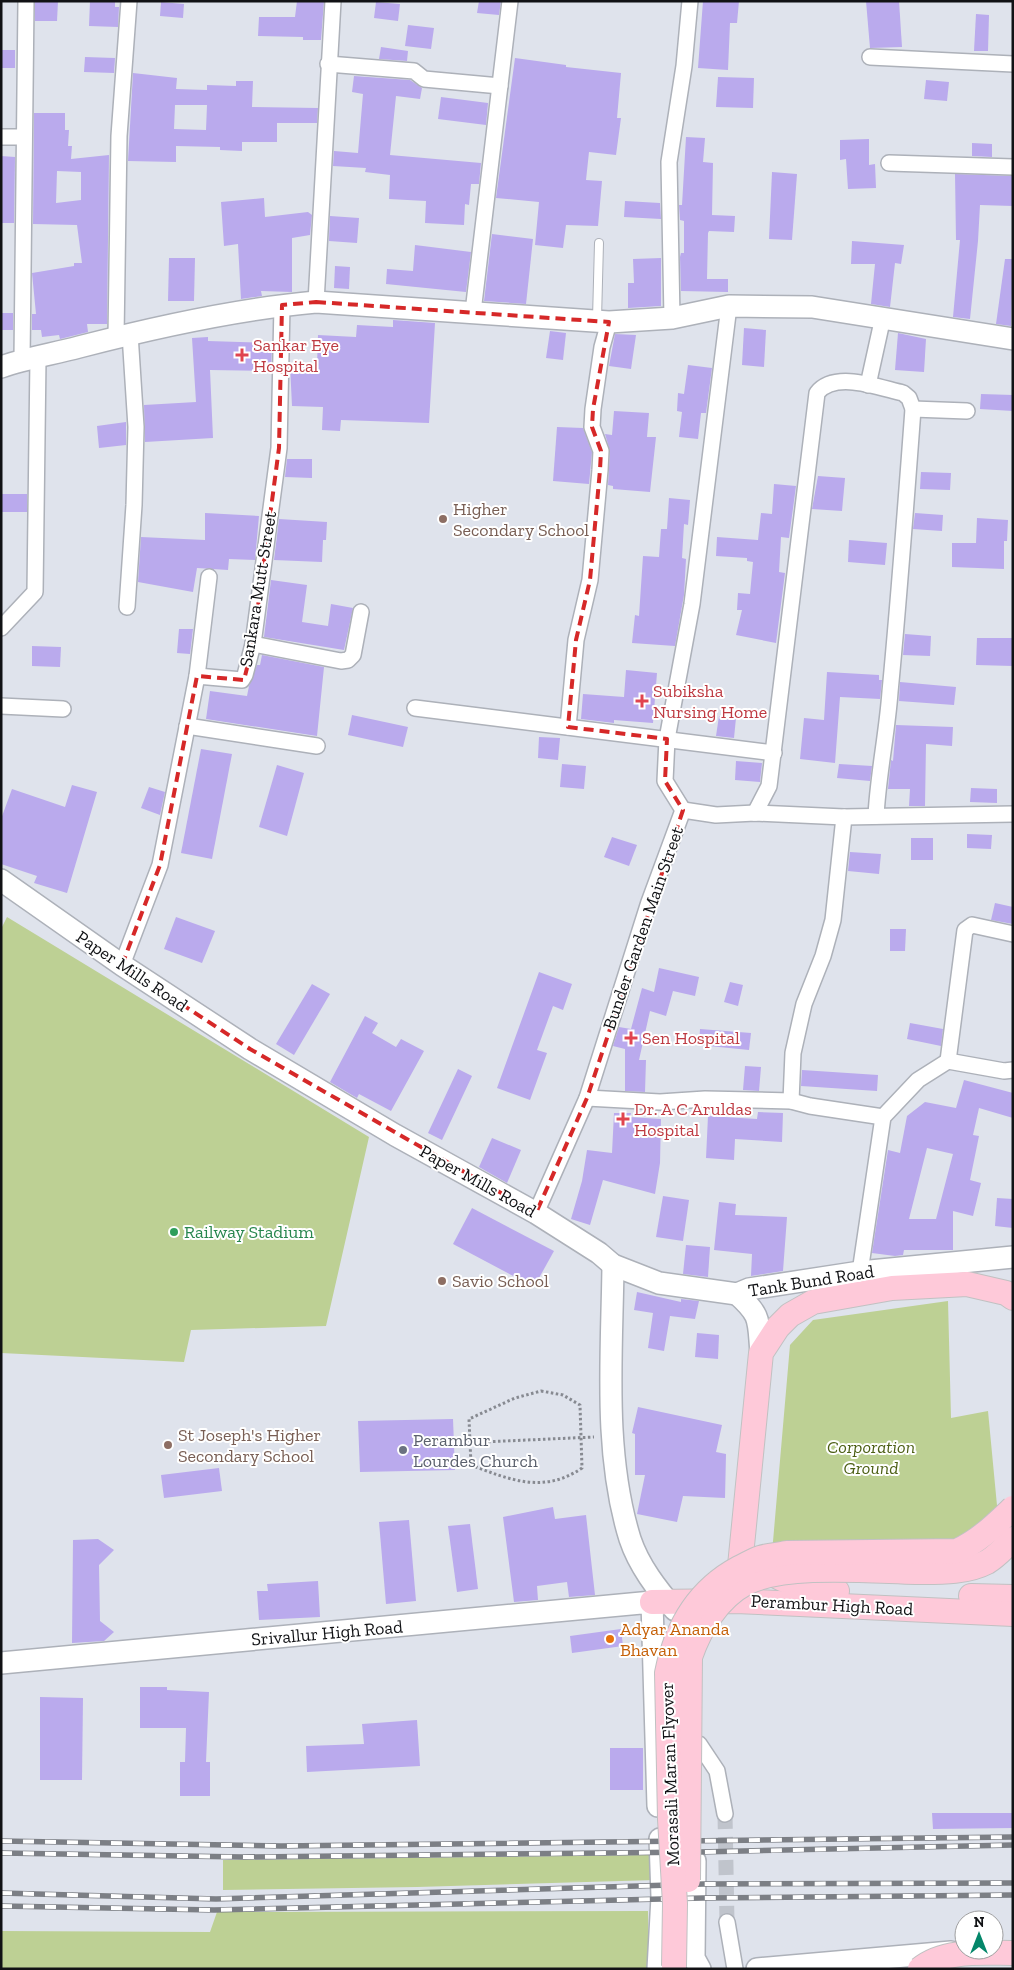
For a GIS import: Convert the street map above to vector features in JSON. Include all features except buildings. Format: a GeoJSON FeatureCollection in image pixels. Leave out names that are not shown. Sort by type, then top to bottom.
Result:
{"type":"FeatureCollection","features":[{"type":"Feature","properties":{"kind":"main road"},"geometry":{"type":"LineString","coordinates":[[730,1594],[742,1542],[760,1353],[778,1327],[790,1315],[814,1302],[892,1288],[967,1284],[1006,1293],[1013,1298]]}},
{"type":"Feature","properties":{"kind":"main road","name":"Morasali Maran Flyover"},"geometry":{"type":"LineString","coordinates":[[674,1969],[675,1904],[670,1819],[668,1673],[671,1654],[684,1621],[703,1594],[736,1570],[760,1558],[769,1556],[787,1553],[957,1551],[972,1544],[988,1532],[1013,1508]]}},
{"type":"Feature","properties":{"kind":"main road","name":"Morasali Maran Flyover"},"geometry":{"type":"LineString","coordinates":[[686,1969],[690,1657],[697,1638],[717,1607],[746,1584],[771,1576],[798,1571],[943,1572],[971,1568],[987,1562],[1013,1539]]}},
{"type":"Feature","properties":{"kind":"main road"},"geometry":{"type":"LineString","coordinates":[[742,1542],[758,1564],[777,1578],[811,1590],[1013,1597]]}},
{"type":"Feature","properties":{"kind":"main road","name":"Perambur High Road"},"geometry":{"type":"LineString","coordinates":[[660,1602],[730,1594],[1013,1614]]}},
{"type":"Feature","properties":{"kind":"main road"},"geometry":{"type":"LineString","coordinates":[[917,1962],[934,1961],[949,1956],[1013,1952]]}},
{"type":"Feature","properties":{"kind":"main road"},"geometry":{"type":"LineString","coordinates":[[917,1962],[935,1969]]}},
{"type":"Feature","properties":{"kind":"street"},"geometry":{"type":"LineString","coordinates":[[1,628],[35,592],[23,137],[26,1]]}},
{"type":"Feature","properties":{"kind":"street"},"geometry":{"type":"LineString","coordinates":[[127,607],[134,505],[136,427],[123,335],[119,136],[129,1]]}},
{"type":"Feature","properties":{"kind":"street"},"geometry":{"type":"LineString","coordinates":[[316,302],[328,64],[334,1]]}},
{"type":"Feature","properties":{"kind":"street"},"geometry":{"type":"LineString","coordinates":[[474,312],[510,1]]}},
{"type":"Feature","properties":{"kind":"street"},"geometry":{"type":"LineString","coordinates":[[672,318],[669,162],[684,66],[690,1]]}},
{"type":"Feature","properties":{"kind":"street"},"geometry":{"type":"LineString","coordinates":[[870,57],[1013,64]]}},
{"type":"Feature","properties":{"kind":"street"},"geometry":{"type":"LineString","coordinates":[[328,64],[414,71],[424,79],[500,86]]}},
{"type":"Feature","properties":{"kind":"street"},"geometry":{"type":"LineString","coordinates":[[1,137],[23,137]]}},
{"type":"Feature","properties":{"kind":"street"},"geometry":{"type":"LineString","coordinates":[[889,163],[1013,167]]}},
{"type":"Feature","properties":{"kind":"street"},"geometry":{"type":"LineString","coordinates":[[1,367],[123,335],[282,305],[316,302],[603,321],[672,318],[729,306],[812,307],[1013,340]]}},
{"type":"Feature","properties":{"kind":"street","name":"Sankara Mutt Street"},"geometry":{"type":"LineString","coordinates":[[197,676],[242,680],[253,644],[279,448],[282,305]]}},
{"type":"Feature","properties":{"kind":"street"},"geometry":{"type":"LineString","coordinates":[[683,810],[665,781],[667,739],[692,604],[729,306]]}},
{"type":"Feature","properties":{"kind":"street"},"geometry":{"type":"LineString","coordinates":[[868,385],[883,318]]}},
{"type":"Feature","properties":{"kind":"street"},"geometry":{"type":"LineString","coordinates":[[568,727],[576,640],[590,580],[600,470],[601,451],[592,427],[602,347],[603,321]]}},
{"type":"Feature","properties":{"kind":"street"},"geometry":{"type":"LineString","coordinates":[[756,813],[770,786],[817,393],[821,388],[836,382],[868,385],[903,393],[909,398],[913,409],[901,582],[886,738],[878,783],[876,816]]}},
{"type":"Feature","properties":{"kind":"street"},"geometry":{"type":"LineString","coordinates":[[913,409],[967,411]]}},
{"type":"Feature","properties":{"kind":"street"},"geometry":{"type":"LineString","coordinates":[[122,965],[160,865],[197,676],[209,577]]}},
{"type":"Feature","properties":{"kind":"street"},"geometry":{"type":"LineString","coordinates":[[253,644],[341,661],[348,660],[353,656],[361,612]]}},
{"type":"Feature","properties":{"kind":"street"},"geometry":{"type":"LineString","coordinates":[[1,706],[63,709]]}},
{"type":"Feature","properties":{"kind":"street"},"geometry":{"type":"LineString","coordinates":[[415,708],[774,753]]}},
{"type":"Feature","properties":{"kind":"street"},"geometry":{"type":"LineString","coordinates":[[187,726],[317,746]]}},
{"type":"Feature","properties":{"kind":"street","name":"Bunder Garden Main Street"},"geometry":{"type":"LineString","coordinates":[[536,1214],[587,1098],[649,902],[683,810],[716,815],[756,813],[844,816],[1013,814]]}},
{"type":"Feature","properties":{"kind":"street"},"geometry":{"type":"LineString","coordinates":[[791,1100],[794,1053],[804,1004],[823,956],[833,920],[844,816]]}},
{"type":"Feature","properties":{"kind":"street","name":"Paper Mills Road"},"geometry":{"type":"LineString","coordinates":[[1,880],[122,965],[250,1049],[395,1135],[536,1214],[599,1253],[613,1265]]}},
{"type":"Feature","properties":{"kind":"street"},"geometry":{"type":"LineString","coordinates":[[948,1061],[965,930],[972,925],[1013,934]]}},
{"type":"Feature","properties":{"kind":"street"},"geometry":{"type":"LineString","coordinates":[[860,1272],[882,1117],[918,1080],[948,1061],[1004,1071],[1013,1070]]}},
{"type":"Feature","properties":{"kind":"street"},"geometry":{"type":"LineString","coordinates":[[587,1098],[660,1102],[791,1100],[810,1106],[882,1117]]}},
{"type":"Feature","properties":{"kind":"street","name":"Tank Bund Road"},"geometry":{"type":"LineString","coordinates":[[613,1265],[659,1283],[736,1294],[749,1288],[860,1272],[1013,1258]]}},
{"type":"Feature","properties":{"kind":"street"},"geometry":{"type":"LineString","coordinates":[[613,1265],[612,1434],[618,1481],[630,1540],[660,1602],[662,1897],[658,1969]]}},
{"type":"Feature","properties":{"kind":"street"},"geometry":{"type":"LineString","coordinates":[[736,1294],[753,1308],[757,1318],[760,1353]]}},
{"type":"Feature","properties":{"kind":"street"},"geometry":{"type":"LineString","coordinates":[[700,1969],[694,1958],[695,1831],[700,1667],[707,1642],[730,1594]]}},
{"type":"Feature","properties":{"kind":"street"},"geometry":{"type":"LineString","coordinates":[[660,1602],[707,1642]]}},
{"type":"Feature","properties":{"kind":"street","name":"Srivallur High Road"},"geometry":{"type":"LineString","coordinates":[[1,1663],[660,1602]]}},
{"type":"Feature","properties":{"kind":"street"},"geometry":{"type":"LineString","coordinates":[[699,1744],[717,1771],[725,1814]]}},
{"type":"Feature","properties":{"kind":"street"},"geometry":{"type":"LineString","coordinates":[[727,1922],[735,1969]]}},
{"type":"Feature","properties":{"kind":"street"},"geometry":{"type":"LineString","coordinates":[[757,1969],[917,1962],[954,1955]]}},
{"type":"Feature","properties":{"kind":"lane"},"geometry":{"type":"LineString","coordinates":[[599,243],[603,321]]}},
{"type":"Feature","properties":{"kind":"path"},"geometry":{"type":"LineString","coordinates":[[541,1391],[563,1395],[580,1406],[581,1438],[582,1468],[568,1478],[541,1483],[512,1480],[471,1465],[469,1419],[515,1398],[541,1391]]}},
{"type":"Feature","properties":{"kind":"path"},"geometry":{"type":"LineString","coordinates":[[484,1442],[581,1438],[612,1434]]}},
{"type":"Feature","properties":{"kind":"highlighted area"},"geometry":{"type":"Polygon","coordinates":[[[316,302],[609,322],[593,409],[592,427],[601,451],[600,470],[590,580],[576,640],[568,727],[667,739],[665,781],[683,810],[587,1098],[536,1213],[250,1049],[122,965],[160,865],[197,676],[244,680],[253,644],[279,448],[282,305],[316,302]]]}},
{"type":"Feature","properties":{"kind":"green space","name":"Railway Stadium"},"geometry":{"type":"Polygon","coordinates":[[[7,917],[369,1137],[326,1326],[191,1330],[184,1362],[1,1353],[1,929],[7,917]]]}},
{"type":"Feature","properties":{"kind":"green space","name":"Corporation Ground"},"geometry":{"type":"Polygon","coordinates":[[[948,1301],[951,1418],[988,1411],[998,1516],[959,1539],[772,1553],[790,1345],[813,1320],[948,1301]]]}},
{"type":"Feature","properties":{"kind":"green space"},"geometry":{"type":"Polygon","coordinates":[[[653,1855],[656,1880],[223,1890],[223,1860],[653,1855]]]}},
{"type":"Feature","properties":{"kind":"green space"},"geometry":{"type":"Polygon","coordinates":[[[648,1911],[649,1968],[645,1969],[1,1969],[1,1931],[210,1932],[217,1912],[648,1911]]]}},
{"type":"Feature","properties":{"kind":"tunnel"},"geometry":{"type":"LineString","coordinates":[[725,1814],[727,1922]]}},
{"type":"Feature","properties":{"kind":"railway"},"geometry":{"type":"LineString","coordinates":[[1,1841],[281,1846],[1013,1837]]}},
{"type":"Feature","properties":{"kind":"railway"},"geometry":{"type":"LineString","coordinates":[[1,1853],[243,1857],[700,1852],[1013,1845]]}},
{"type":"Feature","properties":{"kind":"railway"},"geometry":{"type":"LineString","coordinates":[[1,1893],[216,1899],[703,1884],[1013,1883]]}},
{"type":"Feature","properties":{"kind":"railway"},"geometry":{"type":"LineString","coordinates":[[1,1906],[214,1910],[703,1898],[1013,1895]]}},
{"type":"Feature","properties":{"kind":"place","name":"Sankar Eye Hospital"},"geometry":{"type":"Point","coordinates":[242,355]}},
{"type":"Feature","properties":{"kind":"place","name":"Higher Secondary School"},"geometry":{"type":"Point","coordinates":[443,519]}},
{"type":"Feature","properties":{"kind":"place","name":"Subiksha Nursing Home"},"geometry":{"type":"Point","coordinates":[642,701]}},
{"type":"Feature","properties":{"kind":"place","name":"Sen Hospital"},"geometry":{"type":"Point","coordinates":[631,1038]}},
{"type":"Feature","properties":{"kind":"place","name":"Dr. A C Aruldas Hospital"},"geometry":{"type":"Point","coordinates":[623,1119]}},
{"type":"Feature","properties":{"kind":"place","name":"Railway Stadium"},"geometry":{"type":"Point","coordinates":[174,1232]}},
{"type":"Feature","properties":{"kind":"place","name":"Savio School"},"geometry":{"type":"Point","coordinates":[442,1281]}},
{"type":"Feature","properties":{"kind":"place","name":"St Joseph's Higher Secondary School"},"geometry":{"type":"Point","coordinates":[168,1445]}},
{"type":"Feature","properties":{"kind":"place","name":"Perambur Lourdes Church"},"geometry":{"type":"Point","coordinates":[403,1450]}},
{"type":"Feature","properties":{"kind":"place","name":"Adyar Ananda Bhavan"},"geometry":{"type":"Point","coordinates":[610,1639]}}]}
